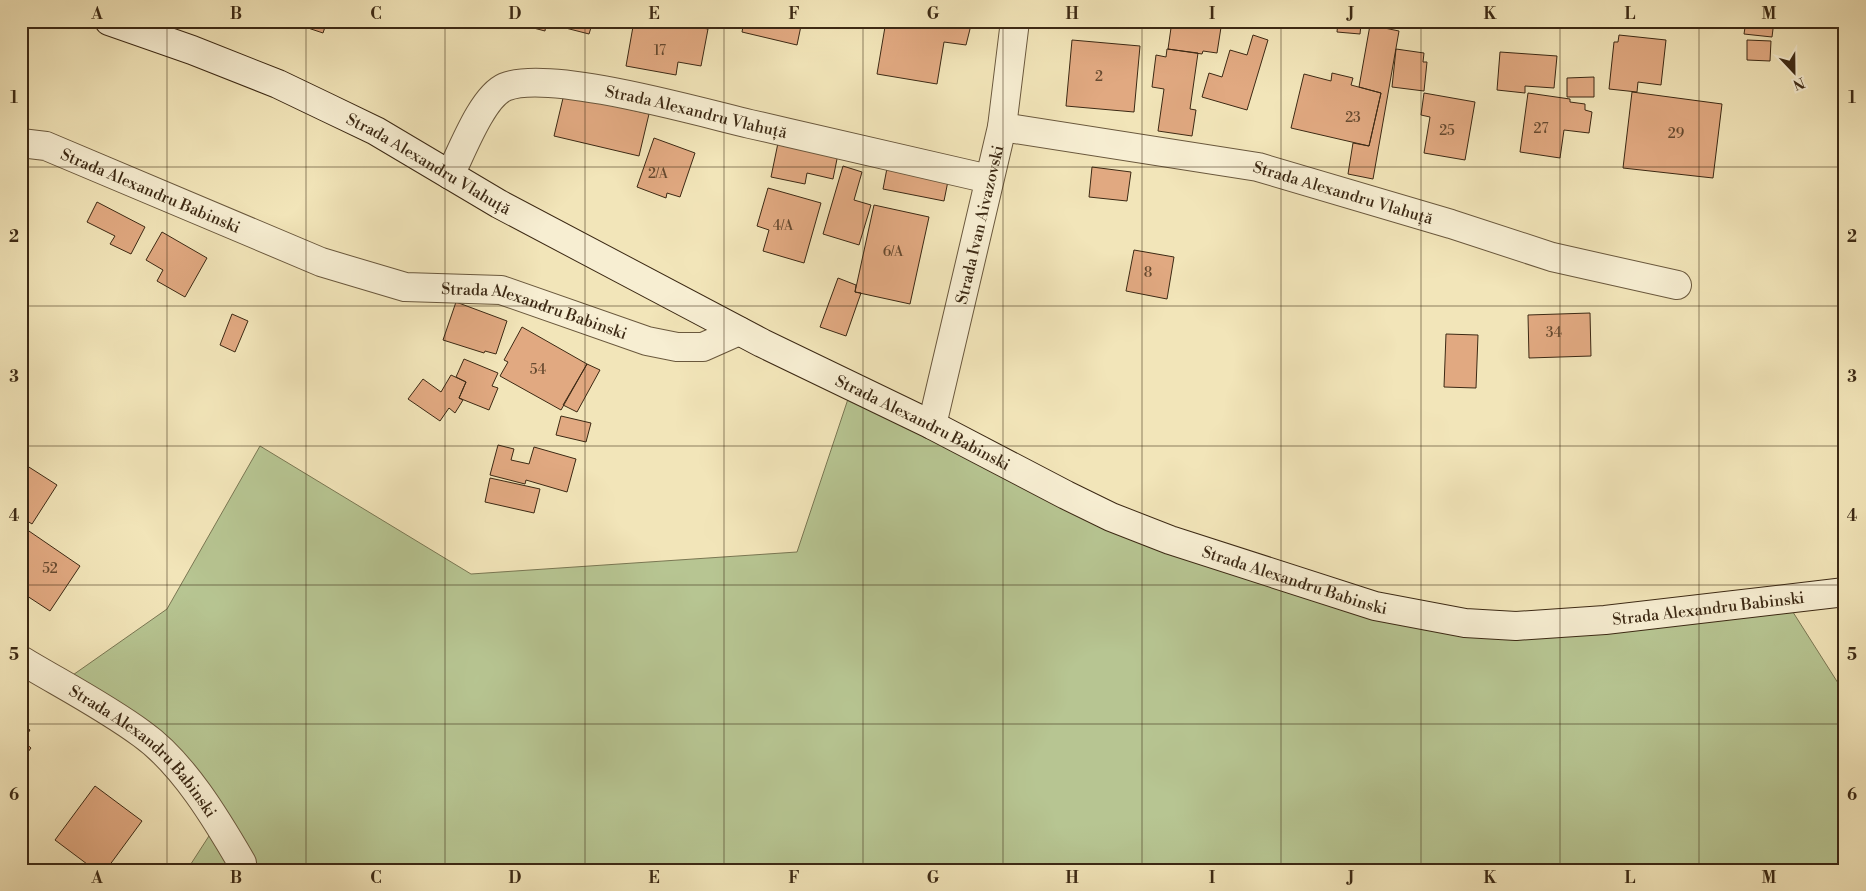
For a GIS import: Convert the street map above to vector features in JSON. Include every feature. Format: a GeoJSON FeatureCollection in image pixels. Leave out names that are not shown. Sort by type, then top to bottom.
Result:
{"type":"FeatureCollection","features":[{"type":"Feature","properties":{"kind":"street","name":"Strada Аlexandru Vlahuță"},"geometry":{"type":"LineString","coordinates":[[109,21],[192,50],[278,84],[376,131],[499,204],[739,330]]}},
{"type":"Feature","properties":{"kind":"street","name":"Strada Ivan Aivazovski"},"geometry":{"type":"LineString","coordinates":[[932,425],[1002,127],[1015,21]]}},
{"type":"Feature","properties":{"kind":"street","name":"Strada Alexandru Vlahuță"},"geometry":{"type":"LineString","coordinates":[[450,175],[490,98],[505,87],[525,82],[541,82],[626,95],[989,179]]}},
{"type":"Feature","properties":{"kind":"street","name":"Strada Аlexandru Vlahuță"},"geometry":{"type":"LineString","coordinates":[[1002,127],[1258,167],[1451,224],[1552,257],[1677,285]]}},
{"type":"Feature","properties":{"kind":"street","name":"Strada Alexandru Babinski"},"geometry":{"type":"LineString","coordinates":[[21,143],[46,146],[321,262],[405,287],[501,290],[647,341],[677,347],[703,347],[739,330],[932,425],[1073,499],[1161,537],[1375,606],[1465,624],[1516,626],[1606,620],[1845,592]]}},
{"type":"Feature","properties":{"kind":"street","name":"Strada Alexandru Babinski"},"geometry":{"type":"LineString","coordinates":[[21,660],[144,734],[180,770],[218,822],[242,863]]}},
{"type":"Feature","properties":{"kind":"green space"},"geometry":{"type":"Polygon","coordinates":[[[852,387],[1111,517],[1465,623],[1784,598],[1845,694],[1845,870],[187,870],[218,822],[143,734],[60,684],[167,609],[260,446],[471,574],[797,552],[852,387]]]}},
{"type":"Feature","properties":{"kind":"building"},"geometry":{"type":"Polygon","coordinates":[[[301,21],[327,21],[323,33],[299,25],[301,21]]]}},
{"type":"Feature","properties":{"kind":"building"},"geometry":{"type":"Polygon","coordinates":[[[494,21],[513,21],[512,26],[494,21]]]}},
{"type":"Feature","properties":{"kind":"building"},"geometry":{"type":"Polygon","coordinates":[[[523,21],[593,21],[589,34],[546,23],[545,31],[522,25],[523,21]]]}},
{"type":"Feature","properties":{"kind":"building"},"geometry":{"type":"Polygon","coordinates":[[[634,21],[664,21],[708,29],[701,66],[678,62],[676,75],[626,66],[634,21]]]}},
{"type":"Feature","properties":{"kind":"building"},"geometry":{"type":"Polygon","coordinates":[[[744,21],[802,21],[797,45],[742,32],[744,21]]]}},
{"type":"Feature","properties":{"kind":"building"},"geometry":{"type":"Polygon","coordinates":[[[886,21],[972,21],[966,45],[944,42],[937,84],[877,74],[886,21]]]}},
{"type":"Feature","properties":{"kind":"building"},"geometry":{"type":"Polygon","coordinates":[[[1172,21],[1222,21],[1217,53],[1203,51],[1202,54],[1168,49],[1172,21]]]}},
{"type":"Feature","properties":{"kind":"building"},"geometry":{"type":"Polygon","coordinates":[[[1338,21],[1388,21],[1387,27],[1361,24],[1360,34],[1337,32],[1338,21]]]}},
{"type":"Feature","properties":{"kind":"building"},"geometry":{"type":"Polygon","coordinates":[[[1746,21],[1774,21],[1772,37],[1744,34],[1746,21]]]}},
{"type":"Feature","properties":{"kind":"building"},"geometry":{"type":"Polygon","coordinates":[[[1370,25],[1399,31],[1373,179],[1348,174],[1353,143],[1369,146],[1381,93],[1359,87],[1370,25]]]}},
{"type":"Feature","properties":{"kind":"building"},"geometry":{"type":"Polygon","coordinates":[[[1253,35],[1268,40],[1247,110],[1202,97],[1209,73],[1222,77],[1230,50],[1247,55],[1253,35]]]}},
{"type":"Feature","properties":{"kind":"building"},"geometry":{"type":"Polygon","coordinates":[[[1619,35],[1666,40],[1661,85],[1638,82],[1637,92],[1609,89],[1614,42],[1618,42],[1619,35]]]}},
{"type":"Feature","properties":{"kind":"building"},"geometry":{"type":"Polygon","coordinates":[[[1072,40],[1140,46],[1134,112],[1066,106],[1072,40]]]}},
{"type":"Feature","properties":{"kind":"building"},"geometry":{"type":"Polygon","coordinates":[[[1747,40],[1771,41],[1770,61],[1747,60],[1747,40]]]}},
{"type":"Feature","properties":{"kind":"building"},"geometry":{"type":"Polygon","coordinates":[[[1167,49],[1198,53],[1190,109],[1196,110],[1192,136],[1158,131],[1164,89],[1152,87],[1156,55],[1166,57],[1167,49]]]}},
{"type":"Feature","properties":{"kind":"building"},"geometry":{"type":"Polygon","coordinates":[[[1396,49],[1424,53],[1423,62],[1427,62],[1424,91],[1392,87],[1396,49]]]}},
{"type":"Feature","properties":{"kind":"building"},"geometry":{"type":"Polygon","coordinates":[[[1500,52],[1557,56],[1554,88],[1525,86],[1525,93],[1497,90],[1500,52]]]}},
{"type":"Feature","properties":{"kind":"building"},"geometry":{"type":"Polygon","coordinates":[[[1332,73],[1353,78],[1351,85],[1381,93],[1369,146],[1291,128],[1304,74],[1331,81],[1332,73]]]}},
{"type":"Feature","properties":{"kind":"building"},"geometry":{"type":"Polygon","coordinates":[[[1594,77],[1594,97],[1567,97],[1567,78],[1594,77]]]}},
{"type":"Feature","properties":{"kind":"building"},"geometry":{"type":"Polygon","coordinates":[[[1632,92],[1722,104],[1713,178],[1623,168],[1632,92]]]}},
{"type":"Feature","properties":{"kind":"building"},"geometry":{"type":"Polygon","coordinates":[[[1424,93],[1475,102],[1465,160],[1424,153],[1430,117],[1421,115],[1424,93]]]}},
{"type":"Feature","properties":{"kind":"building"},"geometry":{"type":"Polygon","coordinates":[[[1528,93],[1570,99],[1570,102],[1585,104],[1585,110],[1592,112],[1589,133],[1564,130],[1560,158],[1520,152],[1528,93]]]}},
{"type":"Feature","properties":{"kind":"building"},"geometry":{"type":"Polygon","coordinates":[[[564,94],[649,114],[639,156],[554,136],[564,94]]]}},
{"type":"Feature","properties":{"kind":"building"},"geometry":{"type":"Polygon","coordinates":[[[654,138],[695,153],[680,197],[667,193],[666,198],[637,187],[654,138]]]}},
{"type":"Feature","properties":{"kind":"building"},"geometry":{"type":"Polygon","coordinates":[[[778,143],[838,154],[833,179],[807,173],[805,184],[771,177],[778,143]]]}},
{"type":"Feature","properties":{"kind":"building"},"geometry":{"type":"Polygon","coordinates":[[[888,163],[949,176],[944,201],[883,189],[888,163]]]}},
{"type":"Feature","properties":{"kind":"building"},"geometry":{"type":"Polygon","coordinates":[[[843,166],[862,172],[854,200],[871,205],[859,245],[823,234],[843,166]]]}},
{"type":"Feature","properties":{"kind":"building"},"geometry":{"type":"Polygon","coordinates":[[[1092,167],[1131,172],[1127,201],[1089,197],[1092,167]]]}},
{"type":"Feature","properties":{"kind":"building"},"geometry":{"type":"Polygon","coordinates":[[[768,188],[821,203],[804,263],[763,251],[769,230],[757,226],[768,188]]]}},
{"type":"Feature","properties":{"kind":"building"},"geometry":{"type":"Polygon","coordinates":[[[97,202],[145,227],[131,254],[110,244],[115,236],[87,222],[97,202]]]}},
{"type":"Feature","properties":{"kind":"building"},"geometry":{"type":"Polygon","coordinates":[[[874,205],[929,217],[910,304],[855,292],[874,205]]]}},
{"type":"Feature","properties":{"kind":"building"},"geometry":{"type":"Polygon","coordinates":[[[162,232],[207,258],[185,297],[157,281],[163,270],[146,260],[162,232]]]}},
{"type":"Feature","properties":{"kind":"building"},"geometry":{"type":"Polygon","coordinates":[[[1134,250],[1174,257],[1167,299],[1126,291],[1134,250]]]}},
{"type":"Feature","properties":{"kind":"building"},"geometry":{"type":"Polygon","coordinates":[[[838,278],[856,285],[855,292],[861,293],[846,336],[820,327],[838,278]]]}},
{"type":"Feature","properties":{"kind":"building"},"geometry":{"type":"Polygon","coordinates":[[[456,302],[507,321],[496,354],[485,351],[484,353],[443,340],[456,302]]]}},
{"type":"Feature","properties":{"kind":"building"},"geometry":{"type":"Polygon","coordinates":[[[1590,313],[1591,356],[1529,358],[1528,315],[1590,313]]]}},
{"type":"Feature","properties":{"kind":"building"},"geometry":{"type":"Polygon","coordinates":[[[232,314],[248,321],[235,352],[220,345],[232,314]]]}},
{"type":"Feature","properties":{"kind":"building"},"geometry":{"type":"Polygon","coordinates":[[[522,327],[587,364],[561,410],[500,376],[508,362],[504,360],[522,327]]]}},
{"type":"Feature","properties":{"kind":"building"},"geometry":{"type":"Polygon","coordinates":[[[1446,334],[1478,335],[1476,388],[1444,387],[1446,334]]]}},
{"type":"Feature","properties":{"kind":"building"},"geometry":{"type":"Polygon","coordinates":[[[464,359],[498,373],[492,386],[498,388],[489,410],[459,398],[466,382],[456,377],[464,359]]]}},
{"type":"Feature","properties":{"kind":"building"},"geometry":{"type":"Polygon","coordinates":[[[587,364],[600,370],[577,412],[563,405],[587,364]]]}},
{"type":"Feature","properties":{"kind":"building"},"geometry":{"type":"Polygon","coordinates":[[[451,375],[466,382],[459,398],[463,400],[455,413],[449,408],[440,421],[408,399],[423,379],[441,392],[451,375]]]}},
{"type":"Feature","properties":{"kind":"building"},"geometry":{"type":"Polygon","coordinates":[[[561,416],[591,423],[586,442],[556,435],[561,416]]]}},
{"type":"Feature","properties":{"kind":"building"},"geometry":{"type":"Polygon","coordinates":[[[498,445],[514,449],[511,460],[529,464],[534,447],[576,459],[567,492],[526,480],[525,484],[490,475],[498,445]]]}},
{"type":"Feature","properties":{"kind":"building"},"geometry":{"type":"Polygon","coordinates":[[[21,462],[57,485],[32,524],[21,517],[21,462]]]}},
{"type":"Feature","properties":{"kind":"building"},"geometry":{"type":"Polygon","coordinates":[[[490,478],[540,489],[534,513],[485,502],[490,478]]]}},
{"type":"Feature","properties":{"kind":"building"},"geometry":{"type":"Polygon","coordinates":[[[26,529],[80,566],[50,611],[21,592],[21,536],[26,529]]]}},
{"type":"Feature","properties":{"kind":"building"},"geometry":{"type":"Polygon","coordinates":[[[21,724],[30,730],[23,741],[31,748],[21,761],[21,724]]]}},
{"type":"Feature","properties":{"kind":"building"},"geometry":{"type":"Polygon","coordinates":[[[95,786],[142,821],[106,870],[95,870],[55,840],[95,786]]]}}]}
